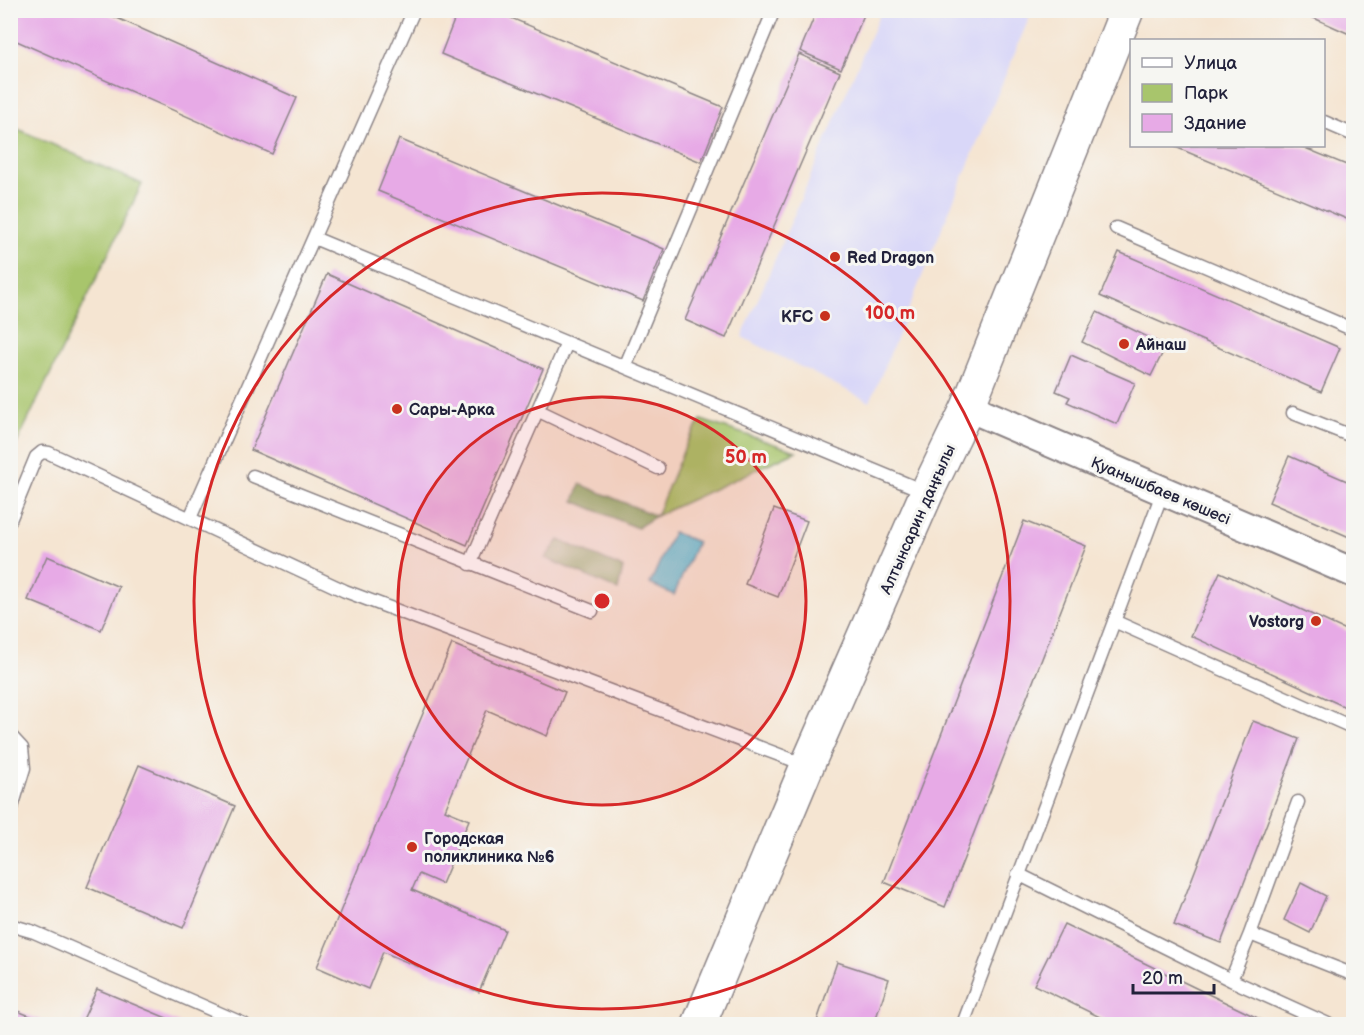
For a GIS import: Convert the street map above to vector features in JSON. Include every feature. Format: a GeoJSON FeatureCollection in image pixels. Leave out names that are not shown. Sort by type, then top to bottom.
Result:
{"type":"FeatureCollection","features":[{"type":"Feature","properties":{"kind":"main road","name":"Алтынсарин даңғылы"},"geometry":{"type":"LineString","coordinates":[[699,1024],[807,766],[927,492],[969,408],[1127,10]]}},
{"type":"Feature","properties":{"kind":"street","name":"Қуанышбаев көшесі"},"geometry":{"type":"LineString","coordinates":[[969,408],[1353,573]]}},
{"type":"Feature","properties":{"kind":"lane"},"geometry":{"type":"LineString","coordinates":[[190,518],[414,10]]}},
{"type":"Feature","properties":{"kind":"lane"},"geometry":{"type":"LineString","coordinates":[[625,367],[774,10]]}},
{"type":"Feature","properties":{"kind":"lane"},"geometry":{"type":"LineString","coordinates":[[1325,123],[1353,135]]}},
{"type":"Feature","properties":{"kind":"lane"},"geometry":{"type":"LineString","coordinates":[[1116,228],[1353,330]]}},
{"type":"Feature","properties":{"kind":"lane"},"geometry":{"type":"LineString","coordinates":[[314,238],[927,492]]}},
{"type":"Feature","properties":{"kind":"lane"},"geometry":{"type":"LineString","coordinates":[[470,564],[567,342]]}},
{"type":"Feature","properties":{"kind":"lane"},"geometry":{"type":"LineString","coordinates":[[537,410],[658,468]]}},
{"type":"Feature","properties":{"kind":"lane"},"geometry":{"type":"LineString","coordinates":[[1293,413],[1353,437]]}},
{"type":"Feature","properties":{"kind":"lane"},"geometry":{"type":"LineString","coordinates":[[10,520],[36,457],[42,452],[49,453],[345,591],[807,766]]}},
{"type":"Feature","properties":{"kind":"lane"},"geometry":{"type":"LineString","coordinates":[[253,476],[592,611]]}},
{"type":"Feature","properties":{"kind":"lane"},"geometry":{"type":"LineString","coordinates":[[963,1024],[1163,491]]}},
{"type":"Feature","properties":{"kind":"lane"},"geometry":{"type":"LineString","coordinates":[[1114,621],[1353,728]]}},
{"type":"Feature","properties":{"kind":"lane"},"geometry":{"type":"LineString","coordinates":[[10,735],[22,748],[24,768],[10,814]]}},
{"type":"Feature","properties":{"kind":"lane"},"geometry":{"type":"LineString","coordinates":[[1231,980],[1298,802]]}},
{"type":"Feature","properties":{"kind":"lane"},"geometry":{"type":"LineString","coordinates":[[1018,874],[1231,980],[1328,1024]]}},
{"type":"Feature","properties":{"kind":"lane"},"geometry":{"type":"LineString","coordinates":[[10,926],[34,932],[244,1024]]}},
{"type":"Feature","properties":{"kind":"lane"},"geometry":{"type":"LineString","coordinates":[[1250,934],[1353,975]]}},
{"type":"Feature","properties":{"kind":"shaded area"},"geometry":{"type":"Polygon","coordinates":[[[881,11],[1032,11],[870,402],[742,337],[881,11]]]}},
{"type":"Feature","properties":{"kind":"green space"},"geometry":{"type":"Polygon","coordinates":[[[11,126],[142,184],[12,453],[10,452],[11,126]]]}},
{"type":"Feature","properties":{"kind":"green space"},"geometry":{"type":"Polygon","coordinates":[[[701,420],[796,451],[656,516],[687,442],[701,420]]]}},
{"type":"Feature","properties":{"kind":"green space"},"geometry":{"type":"Polygon","coordinates":[[[580,484],[656,516],[637,528],[574,501],[580,484]]]}},
{"type":"Feature","properties":{"kind":"green space"},"geometry":{"type":"Polygon","coordinates":[[[559,540],[623,568],[618,590],[545,558],[559,540]]]}},
{"type":"Feature","properties":{"kind":"water"},"geometry":{"type":"Polygon","coordinates":[[[673,532],[697,542],[674,595],[650,584],[673,532]]]}},
{"type":"Feature","properties":{"kind":"building"},"geometry":{"type":"Polygon","coordinates":[[[10,10],[99,10],[297,98],[272,154],[10,38],[10,10]]]}},
{"type":"Feature","properties":{"kind":"building"},"geometry":{"type":"Polygon","coordinates":[[[458,10],[492,10],[723,107],[701,162],[441,54],[458,10]]]}},
{"type":"Feature","properties":{"kind":"building"},"geometry":{"type":"Polygon","coordinates":[[[817,10],[866,10],[841,69],[800,51],[817,10]]]}},
{"type":"Feature","properties":{"kind":"building"},"geometry":{"type":"Polygon","coordinates":[[[1296,10],[1354,10],[1354,36],[1296,10]]]}},
{"type":"Feature","properties":{"kind":"building"},"geometry":{"type":"Polygon","coordinates":[[[799,54],[840,72],[726,338],[685,320],[799,54]]]}},
{"type":"Feature","properties":{"kind":"building"},"geometry":{"type":"Polygon","coordinates":[[[399,139],[664,249],[643,301],[378,191],[399,139]]]}},
{"type":"Feature","properties":{"kind":"building"},"geometry":{"type":"Polygon","coordinates":[[[1175,147],[1302,147],[1354,168],[1354,222],[1175,147]]]}},
{"type":"Feature","properties":{"kind":"building"},"geometry":{"type":"Polygon","coordinates":[[[1119,252],[1340,348],[1321,392],[1100,296],[1119,252]]]}},
{"type":"Feature","properties":{"kind":"building","name":"Сары-Арка"},"geometry":{"type":"Polygon","coordinates":[[[327,274],[543,369],[467,545],[251,450],[327,274]]]}},
{"type":"Feature","properties":{"kind":"building","name":"Айнаш"},"geometry":{"type":"Polygon","coordinates":[[[1097,312],[1166,346],[1151,376],[1082,342],[1097,312]]]}},
{"type":"Feature","properties":{"kind":"building"},"geometry":{"type":"Polygon","coordinates":[[[1071,355],[1135,383],[1117,424],[1067,402],[1070,397],[1056,391],[1071,355]]]}},
{"type":"Feature","properties":{"kind":"building"},"geometry":{"type":"Polygon","coordinates":[[[1289,456],[1354,484],[1354,539],[1269,502],[1289,456]]]}},
{"type":"Feature","properties":{"kind":"building"},"geometry":{"type":"Polygon","coordinates":[[[774,509],[807,521],[778,597],[745,584],[774,509]]]}},
{"type":"Feature","properties":{"kind":"building"},"geometry":{"type":"Polygon","coordinates":[[[1024,521],[1086,546],[945,907],[884,882],[1024,521]]]}},
{"type":"Feature","properties":{"kind":"building"},"geometry":{"type":"Polygon","coordinates":[[[47,556],[119,587],[101,630],[28,600],[47,556]]]}},
{"type":"Feature","properties":{"kind":"building"},"geometry":{"type":"Polygon","coordinates":[[[1220,572],[1354,634],[1354,711],[1191,636],[1220,572]]]}},
{"type":"Feature","properties":{"kind":"building","name":"Городская поликлиника №6"},"geometry":{"type":"Polygon","coordinates":[[[452,644],[565,692],[547,736],[487,710],[445,810],[469,820],[442,884],[419,874],[412,890],[505,930],[479,992],[383,952],[368,989],[317,967],[452,644]]]}},
{"type":"Feature","properties":{"kind":"building"},"geometry":{"type":"Polygon","coordinates":[[[1253,721],[1299,739],[1221,943],[1174,925],[1253,721]]]}},
{"type":"Feature","properties":{"kind":"building"},"geometry":{"type":"Polygon","coordinates":[[[139,765],[235,806],[183,928],[87,887],[139,765]]]}},
{"type":"Feature","properties":{"kind":"building"},"geometry":{"type":"Polygon","coordinates":[[[1301,883],[1326,896],[1310,933],[1284,920],[1301,883]]]}},
{"type":"Feature","properties":{"kind":"building"},"geometry":{"type":"Polygon","coordinates":[[[1064,924],[1270,1024],[1114,1024],[1034,985],[1064,924]]]}},
{"type":"Feature","properties":{"kind":"building"},"geometry":{"type":"Polygon","coordinates":[[[837,962],[889,979],[874,1024],[816,1024],[837,962]]]}},
{"type":"Feature","properties":{"kind":"building"},"geometry":{"type":"Polygon","coordinates":[[[97,989],[181,1024],[81,1024],[97,989]]]}},
{"type":"Feature","properties":{"kind":"building"},"geometry":{"type":"Polygon","coordinates":[[[10,1008],[50,1024],[10,1024],[10,1008]]]}},
{"type":"Feature","properties":{"kind":"place","name":"Red Dragon"},"geometry":{"type":"Point","coordinates":[835,257]}},
{"type":"Feature","properties":{"kind":"place","name":"KFC"},"geometry":{"type":"Point","coordinates":[825,316]}},
{"type":"Feature","properties":{"kind":"place","name":"Айнаш"},"geometry":{"type":"Point","coordinates":[1124,344]}},
{"type":"Feature","properties":{"kind":"place","name":"Сары-Арка"},"geometry":{"type":"Point","coordinates":[397,409]}},
{"type":"Feature","properties":{"kind":"place","name":"Vostorg"},"geometry":{"type":"Point","coordinates":[1316,621]}},
{"type":"Feature","properties":{"kind":"place","name":"Городская поликлиника №6"},"geometry":{"type":"Point","coordinates":[412,847]}}]}
